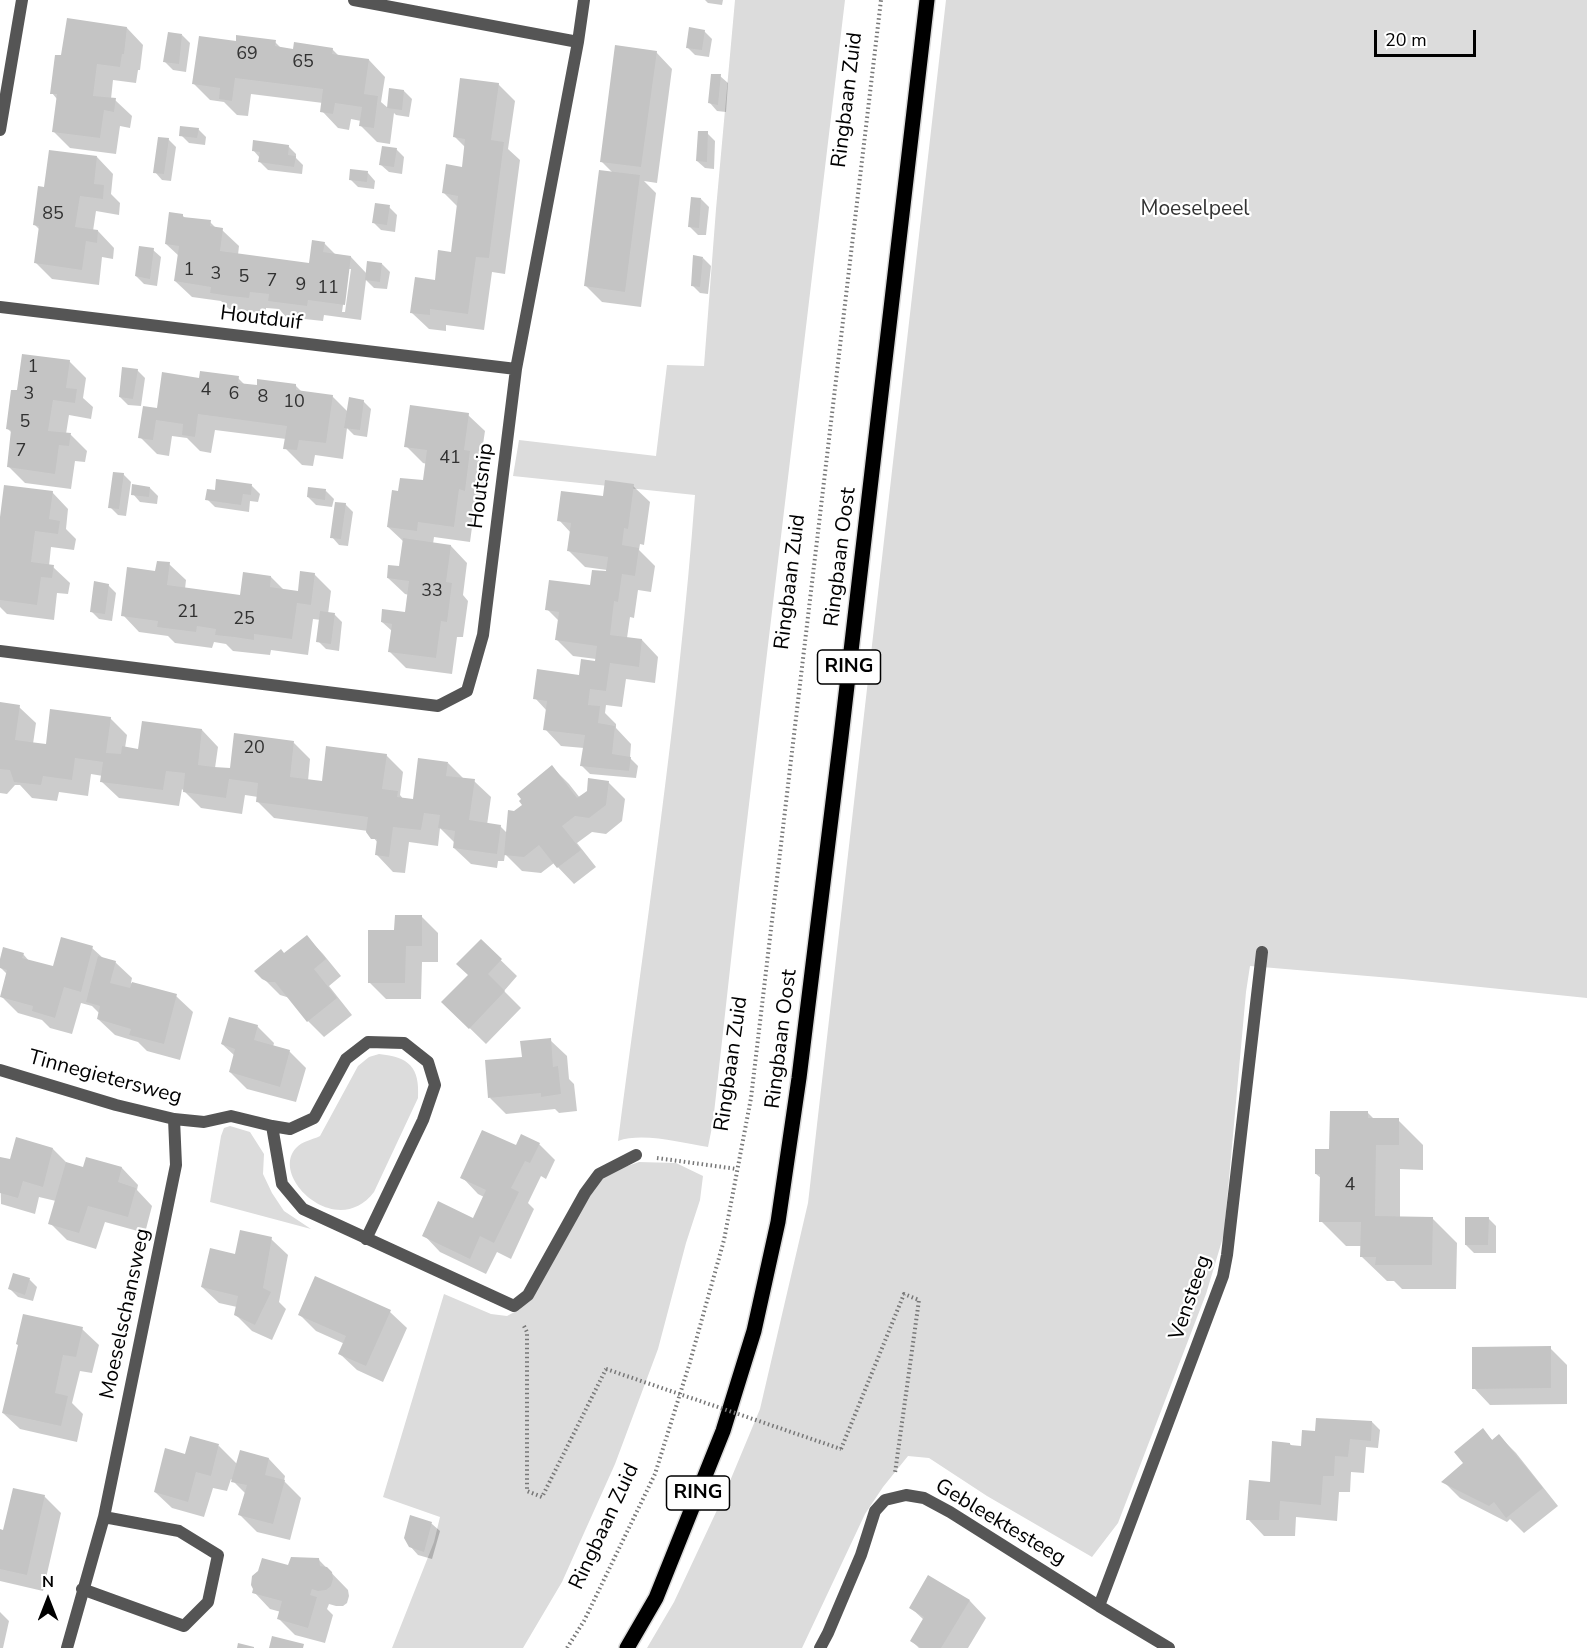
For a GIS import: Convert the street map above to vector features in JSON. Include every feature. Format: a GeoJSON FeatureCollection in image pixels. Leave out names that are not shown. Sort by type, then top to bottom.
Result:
{"type":"FeatureCollection","features":[{"type":"Feature","properties":{"kind":"main road","name":"Ringbaan Oost"},"geometry":{"type":"LineString","coordinates":[[627,1648],[656,1598],[723,1431],[754,1331],[777,1222],[799,1078],[841,737],[927,0]]}},
{"type":"Feature","properties":{"kind":"street"},"geometry":{"type":"LineString","coordinates":[[0,130],[22,0]]}},
{"type":"Feature","properties":{"kind":"street"},"geometry":{"type":"LineString","coordinates":[[354,0],[578,42]]}},
{"type":"Feature","properties":{"kind":"street","name":"Houtsnip"},"geometry":{"type":"LineString","coordinates":[[0,651],[438,706],[467,691],[483,635],[516,369],[584,0]]}},
{"type":"Feature","properties":{"kind":"street","name":"Houtduif"},"geometry":{"type":"LineString","coordinates":[[0,307],[516,369]]}},
{"type":"Feature","properties":{"kind":"street","name":"Vensteeg"},"geometry":{"type":"LineString","coordinates":[[1099,1606],[1223,1276],[1262,952]]}},
{"type":"Feature","properties":{"kind":"street","name":"Tinnegietersweg"},"geometry":{"type":"LineString","coordinates":[[0,1071],[116,1105],[174,1119],[204,1122],[231,1116],[290,1129],[314,1118],[346,1059],[368,1042],[404,1043],[428,1062],[435,1085],[423,1120],[366,1239]]}},
{"type":"Feature","properties":{"kind":"street","name":"Moeselschansweg"},"geometry":{"type":"LineString","coordinates":[[67,1648],[104,1516],[176,1165],[174,1119]]}},
{"type":"Feature","properties":{"kind":"street"},"geometry":{"type":"LineString","coordinates":[[272,1126],[282,1184],[303,1209],[514,1306],[528,1295],[585,1193],[599,1174],[636,1155]]}},
{"type":"Feature","properties":{"kind":"street","name":"Gebleektesteeg"},"geometry":{"type":"LineString","coordinates":[[892,1497],[906,1495],[924,1498],[950,1512],[1169,1648]]}},
{"type":"Feature","properties":{"kind":"street"},"geometry":{"type":"LineString","coordinates":[[820,1648],[861,1555],[875,1511],[885,1500],[892,1497]]}},
{"type":"Feature","properties":{"kind":"street"},"geometry":{"type":"LineString","coordinates":[[82,1589],[184,1626],[208,1602],[218,1555],[178,1531],[104,1516]]}},
{"type":"Feature","properties":{"kind":"path","name":"Ringbaan Zuid"},"geometry":{"type":"LineString","coordinates":[[567,1648],[584,1620],[655,1474],[724,1240],[751,1098],[881,0]]}},
{"type":"Feature","properties":{"kind":"path"},"geometry":{"type":"LineString","coordinates":[[636,1155],[737,1169]]}},
{"type":"Feature","properties":{"kind":"path"},"geometry":{"type":"LineString","coordinates":[[514,1306],[527,1332],[527,1491],[542,1497],[606,1369],[841,1449],[904,1294],[919,1300],[892,1497]]}},
{"type":"Feature","properties":{"kind":"green space"},"geometry":{"type":"Polygon","coordinates":[[[735,0],[845,0],[713,1122],[708,1147],[651,1138],[618,1141],[671,738],[695,495],[513,476],[519,440],[656,456],[667,365],[704,366],[735,0]]]}},
{"type":"Feature","properties":{"kind":"green space","name":"Moeselpeel"},"geometry":{"type":"Polygon","coordinates":[[[946,0],[1587,0],[1587,998],[1250,966],[1224,1234],[1206,1294],[1118,1523],[1092,1557],[987,1496],[929,1458],[908,1456],[865,1514],[802,1648],[647,1648],[674,1602],[725,1493],[760,1409],[808,1203],[946,0]]]}},
{"type":"Feature","properties":{"kind":"green space"},"geometry":{"type":"Polygon","coordinates":[[[379,1054],[398,1058],[410,1066],[417,1078],[418,1098],[374,1192],[359,1205],[342,1210],[326,1207],[311,1199],[299,1188],[292,1174],[290,1160],[298,1146],[320,1136],[358,1066],[369,1057],[379,1054]]]}},
{"type":"Feature","properties":{"kind":"green space"},"geometry":{"type":"Polygon","coordinates":[[[230,1126],[250,1132],[264,1154],[263,1174],[272,1193],[284,1211],[311,1229],[210,1202],[221,1136],[224,1128],[230,1126]]]}},
{"type":"Feature","properties":{"kind":"green space"},"geometry":{"type":"Polygon","coordinates":[[[639,1162],[676,1163],[703,1176],[700,1200],[686,1243],[658,1349],[615,1464],[562,1582],[523,1648],[392,1648],[434,1542],[440,1517],[383,1497],[444,1294],[491,1314],[507,1316],[520,1309],[598,1180],[610,1172],[639,1162]]]}},
{"type":"Feature","properties":{"kind":"building"},"geometry":{"type":"Polygon","coordinates":[[[67,18],[127,27],[120,67],[97,64],[93,96],[116,98],[114,112],[104,110],[100,138],[52,132],[57,94],[50,94],[55,55],[61,55],[67,18]]]}},
{"type":"Feature","properties":{"kind":"building"},"geometry":{"type":"Polygon","coordinates":[[[689,27],[705,30],[702,50],[686,48],[689,27]]]}},
{"type":"Feature","properties":{"kind":"building"},"geometry":{"type":"Polygon","coordinates":[[[168,32],[182,34],[179,64],[163,62],[168,32]]]}},
{"type":"Feature","properties":{"kind":"building"},"geometry":{"type":"Polygon","coordinates":[[[236,35],[276,40],[275,46],[293,49],[294,42],[333,48],[332,54],[369,59],[364,94],[378,96],[374,128],[359,126],[362,107],[335,103],[333,114],[320,112],[323,89],[235,78],[232,101],[219,99],[220,88],[192,84],[199,36],[236,41],[236,35]]]}},
{"type":"Feature","properties":{"kind":"building"},"geometry":{"type":"Polygon","coordinates":[[[615,45],[657,51],[641,167],[600,162],[615,45]]]}},
{"type":"Feature","properties":{"kind":"building"},"geometry":{"type":"Polygon","coordinates":[[[711,74],[721,74],[718,105],[708,103],[711,74]]]}},
{"type":"Feature","properties":{"kind":"building"},"geometry":{"type":"Polygon","coordinates":[[[460,78],[499,83],[491,140],[504,142],[489,258],[476,257],[468,314],[430,309],[430,315],[410,313],[415,277],[435,280],[438,250],[451,252],[458,196],[442,193],[446,164],[462,167],[465,139],[453,137],[460,78]]]}},
{"type":"Feature","properties":{"kind":"building"},"geometry":{"type":"Polygon","coordinates":[[[389,88],[404,90],[402,110],[387,108],[389,88]]]}},
{"type":"Feature","properties":{"kind":"building"},"geometry":{"type":"Polygon","coordinates":[[[180,126],[199,128],[197,138],[179,136],[180,126]]]}},
{"type":"Feature","properties":{"kind":"building"},"geometry":{"type":"Polygon","coordinates":[[[698,131],[708,131],[707,162],[696,161],[698,131]]]}},
{"type":"Feature","properties":{"kind":"building"},"geometry":{"type":"Polygon","coordinates":[[[158,137],[169,138],[164,174],[153,173],[158,137]]]}},
{"type":"Feature","properties":{"kind":"building"},"geometry":{"type":"Polygon","coordinates":[[[253,140],[289,145],[288,155],[296,156],[294,167],[258,162],[260,152],[252,151],[253,140]]]}},
{"type":"Feature","properties":{"kind":"building"},"geometry":{"type":"Polygon","coordinates":[[[382,146],[397,148],[394,167],[379,165],[382,146]]]}},
{"type":"Feature","properties":{"kind":"building"},"geometry":{"type":"Polygon","coordinates":[[[49,150],[97,156],[94,184],[104,185],[103,199],[80,196],[75,227],[98,230],[97,243],[86,241],[82,270],[34,263],[39,226],[33,225],[38,186],[44,187],[49,150]]]}},
{"type":"Feature","properties":{"kind":"building"},"geometry":{"type":"Polygon","coordinates":[[[350,169],[368,171],[367,182],[349,180],[350,169]]]}},
{"type":"Feature","properties":{"kind":"building"},"geometry":{"type":"Polygon","coordinates":[[[599,170],[640,175],[625,292],[584,286],[599,170]]]}},
{"type":"Feature","properties":{"kind":"building"},"geometry":{"type":"Polygon","coordinates":[[[691,197],[701,198],[699,228],[688,227],[691,197]]]}},
{"type":"Feature","properties":{"kind":"building"},"geometry":{"type":"Polygon","coordinates":[[[375,203],[390,205],[387,225],[372,223],[375,203]]]}},
{"type":"Feature","properties":{"kind":"building"},"geometry":{"type":"Polygon","coordinates":[[[169,212],[183,214],[183,217],[211,220],[210,226],[223,228],[220,251],[309,263],[312,240],[325,242],[323,252],[351,256],[345,305],[308,300],[307,306],[268,301],[269,294],[250,292],[249,298],[230,296],[210,293],[211,287],[174,281],[179,246],[165,244],[169,212]]]}},
{"type":"Feature","properties":{"kind":"building"},"geometry":{"type":"Polygon","coordinates":[[[139,246],[154,248],[150,279],[135,276],[139,246]]]}},
{"type":"Feature","properties":{"kind":"building"},"geometry":{"type":"Polygon","coordinates":[[[693,255],[703,257],[700,287],[691,286],[693,255]]]}},
{"type":"Feature","properties":{"kind":"building"},"geometry":{"type":"Polygon","coordinates":[[[367,261],[382,263],[380,282],[365,280],[367,261]]]}},
{"type":"Feature","properties":{"kind":"building"},"geometry":{"type":"Polygon","coordinates":[[[22,354],[70,360],[66,388],[77,389],[75,403],[53,400],[48,431],[71,433],[69,446],[59,445],[55,474],[7,467],[11,430],[6,429],[11,390],[17,390],[22,354]]]}},
{"type":"Feature","properties":{"kind":"building"},"geometry":{"type":"Polygon","coordinates":[[[122,367],[138,369],[133,399],[119,397],[122,367]]]}},
{"type":"Feature","properties":{"kind":"building"},"geometry":{"type":"Polygon","coordinates":[[[200,371],[239,376],[238,383],[257,385],[257,379],[296,384],[296,390],[333,395],[326,443],[299,440],[297,450],[283,449],[287,426],[198,414],[195,437],[182,435],[183,424],[156,420],[153,440],[138,438],[143,406],[157,408],[162,372],[199,378],[200,371]]]}},
{"type":"Feature","properties":{"kind":"building"},"geometry":{"type":"Polygon","coordinates":[[[349,397],[364,400],[360,430],[344,428],[349,397]]]}},
{"type":"Feature","properties":{"kind":"building"},"geometry":{"type":"Polygon","coordinates":[[[410,405],[469,413],[464,450],[470,451],[465,491],[459,489],[454,527],[418,522],[417,531],[387,527],[392,490],[398,491],[400,478],[423,480],[427,450],[404,447],[410,405]]]}},
{"type":"Feature","properties":{"kind":"building"},"geometry":{"type":"Polygon","coordinates":[[[113,472],[124,473],[119,509],[108,508],[113,472]]]}},
{"type":"Feature","properties":{"kind":"building"},"geometry":{"type":"Polygon","coordinates":[[[216,479],[252,484],[251,495],[243,494],[241,505],[205,500],[207,489],[215,490],[216,479]]]}},
{"type":"Feature","properties":{"kind":"building"},"geometry":{"type":"Polygon","coordinates":[[[605,480],[634,484],[628,529],[624,528],[622,545],[639,548],[635,576],[622,574],[618,602],[614,601],[610,635],[642,639],[639,667],[610,663],[606,691],[590,689],[588,705],[600,706],[598,723],[615,726],[612,754],[631,757],[629,771],[580,766],[585,735],[543,730],[547,701],[533,699],[537,669],[579,675],[581,659],[595,661],[597,646],[555,640],[559,612],[545,610],[549,580],[590,585],[592,570],[606,571],[608,557],[567,551],[571,523],[557,521],[561,491],[603,496],[605,480]]]}},
{"type":"Feature","properties":{"kind":"building"},"geometry":{"type":"Polygon","coordinates":[[[132,484],[150,487],[149,497],[131,495],[132,484]]]}},
{"type":"Feature","properties":{"kind":"building"},"geometry":{"type":"Polygon","coordinates":[[[4,485],[53,491],[49,519],[60,521],[58,534],[35,531],[31,562],[54,565],[52,578],[41,577],[37,605],[0,600],[0,517],[4,485]]]}},
{"type":"Feature","properties":{"kind":"building"},"geometry":{"type":"Polygon","coordinates":[[[308,487],[326,489],[325,500],[307,497],[308,487]]]}},
{"type":"Feature","properties":{"kind":"building"},"geometry":{"type":"Polygon","coordinates":[[[335,502],[346,503],[341,539],[330,538],[335,502]]]}},
{"type":"Feature","properties":{"kind":"building"},"geometry":{"type":"Polygon","coordinates":[[[403,538],[451,545],[446,582],[452,583],[447,622],[441,621],[436,658],[388,652],[392,624],[381,622],[382,609],[405,612],[409,581],[387,578],[388,565],[399,566],[403,538]]]}},
{"type":"Feature","properties":{"kind":"building"},"geometry":{"type":"Polygon","coordinates":[[[157,561],[170,562],[167,585],[240,595],[243,572],[271,576],[270,587],[298,591],[300,571],[315,573],[311,605],[297,603],[292,639],[254,634],[254,640],[215,635],[216,629],[197,626],[196,632],[157,627],[158,621],[121,616],[127,567],[155,571],[157,561]]]}},
{"type":"Feature","properties":{"kind":"building"},"geometry":{"type":"Polygon","coordinates":[[[94,581],[109,584],[105,614],[90,612],[94,581]]]}},
{"type":"Feature","properties":{"kind":"building"},"geometry":{"type":"Polygon","coordinates":[[[320,611],[335,613],[331,644],[316,642],[320,611]]]}},
{"type":"Feature","properties":{"kind":"building"},"geometry":{"type":"Polygon","coordinates":[[[0,702],[20,705],[15,740],[46,744],[50,709],[111,717],[106,753],[121,754],[122,746],[138,749],[142,721],[202,729],[198,765],[230,768],[234,733],[294,741],[290,777],[322,781],[326,746],[387,754],[382,789],[398,791],[397,797],[413,799],[418,758],[448,762],[446,776],[475,779],[469,820],[501,825],[497,854],[453,848],[455,831],[438,828],[440,815],[424,813],[421,830],[393,827],[389,857],[375,855],[377,839],[371,839],[366,832],[368,817],[256,802],[258,783],[229,779],[226,798],[183,792],[185,773],[166,771],[163,790],[100,782],[103,762],[75,758],[72,780],[43,776],[41,785],[14,782],[10,770],[0,769],[0,702]]]}},
{"type":"Feature","properties":{"kind":"building"},"geometry":{"type":"Polygon","coordinates":[[[552,765],[577,798],[587,791],[588,778],[609,781],[606,805],[589,818],[575,816],[562,826],[581,850],[557,868],[539,845],[524,857],[504,855],[508,810],[514,811],[522,805],[517,794],[552,765]]]}},
{"type":"Feature","properties":{"kind":"building"},"geometry":{"type":"Polygon","coordinates":[[[395,915],[422,915],[422,946],[406,946],[405,983],[368,983],[368,930],[394,930],[395,915]]]}},
{"type":"Feature","properties":{"kind":"building"},"geometry":{"type":"Polygon","coordinates":[[[307,935],[326,959],[314,969],[337,998],[307,1022],[275,982],[262,979],[254,971],[281,949],[284,953],[307,935]]]}},
{"type":"Feature","properties":{"kind":"building"},"geometry":{"type":"Polygon","coordinates":[[[61,937],[93,946],[81,992],[64,987],[55,1018],[32,1011],[33,1006],[0,997],[7,970],[0,968],[3,947],[24,953],[22,958],[53,966],[61,937]]]}},
{"type":"Feature","properties":{"kind":"building"},"geometry":{"type":"Polygon","coordinates":[[[481,939],[502,959],[488,974],[505,991],[469,1029],[441,1002],[468,975],[456,964],[481,939]]]}},
{"type":"Feature","properties":{"kind":"building"},"geometry":{"type":"Polygon","coordinates":[[[98,956],[116,961],[110,983],[130,988],[132,982],[177,994],[164,1044],[129,1035],[131,1029],[97,1019],[100,1006],[86,1002],[98,956]]]}},
{"type":"Feature","properties":{"kind":"building"},"geometry":{"type":"Polygon","coordinates":[[[229,1017],[258,1025],[254,1040],[290,1050],[280,1087],[229,1072],[235,1049],[221,1044],[229,1017]]]}},
{"type":"Feature","properties":{"kind":"building"},"geometry":{"type":"Polygon","coordinates":[[[551,1038],[553,1067],[558,1066],[561,1094],[541,1097],[541,1093],[488,1098],[485,1060],[522,1057],[520,1041],[551,1038]]]}},
{"type":"Feature","properties":{"kind":"building"},"geometry":{"type":"Polygon","coordinates":[[[1330,1111],[1368,1111],[1368,1118],[1399,1118],[1399,1145],[1376,1145],[1375,1216],[1433,1217],[1432,1265],[1375,1265],[1376,1257],[1360,1257],[1361,1222],[1319,1222],[1320,1174],[1315,1174],[1315,1149],[1329,1149],[1330,1111]]]}},
{"type":"Feature","properties":{"kind":"building"},"geometry":{"type":"Polygon","coordinates":[[[482,1130],[516,1145],[521,1134],[540,1143],[530,1163],[525,1161],[511,1188],[519,1192],[494,1243],[480,1236],[470,1259],[422,1236],[438,1201],[473,1218],[486,1190],[460,1178],[482,1130]]]}},
{"type":"Feature","properties":{"kind":"building"},"geometry":{"type":"Polygon","coordinates":[[[16,1137],[53,1148],[43,1187],[23,1181],[18,1198],[0,1193],[0,1157],[10,1159],[16,1137]]]}},
{"type":"Feature","properties":{"kind":"building"},"geometry":{"type":"Polygon","coordinates":[[[86,1157],[122,1167],[118,1182],[136,1188],[128,1217],[88,1206],[79,1233],[48,1224],[66,1162],[83,1167],[86,1157]]]}},
{"type":"Feature","properties":{"kind":"building"},"geometry":{"type":"Polygon","coordinates":[[[1465,1217],[1489,1217],[1488,1245],[1465,1245],[1465,1217]]]}},
{"type":"Feature","properties":{"kind":"building"},"geometry":{"type":"Polygon","coordinates":[[[240,1230],[272,1237],[263,1288],[271,1292],[255,1325],[234,1315],[238,1296],[201,1287],[210,1248],[235,1254],[240,1230]]]}},
{"type":"Feature","properties":{"kind":"building"},"geometry":{"type":"Polygon","coordinates":[[[13,1273],[30,1278],[25,1295],[8,1289],[13,1273]]]}},
{"type":"Feature","properties":{"kind":"building"},"geometry":{"type":"Polygon","coordinates":[[[315,1276],[391,1310],[366,1366],[338,1354],[346,1336],[298,1315],[315,1276]]]}},
{"type":"Feature","properties":{"kind":"building"},"geometry":{"type":"Polygon","coordinates":[[[23,1314],[83,1327],[76,1357],[63,1355],[55,1393],[68,1396],[61,1426],[2,1413],[23,1314]]]}},
{"type":"Feature","properties":{"kind":"building"},"geometry":{"type":"Polygon","coordinates":[[[1551,1346],[1551,1388],[1472,1389],[1472,1347],[1551,1346]]]}},
{"type":"Feature","properties":{"kind":"building"},"geometry":{"type":"Polygon","coordinates":[[[1316,1418],[1372,1421],[1371,1441],[1350,1439],[1348,1457],[1335,1456],[1334,1476],[1323,1476],[1321,1505],[1280,1501],[1279,1520],[1246,1520],[1249,1480],[1270,1482],[1272,1441],[1301,1446],[1302,1430],[1315,1431],[1316,1418]]]}},
{"type":"Feature","properties":{"kind":"building"},"geometry":{"type":"Polygon","coordinates":[[[1483,1428],[1492,1440],[1499,1434],[1543,1488],[1506,1518],[1494,1502],[1489,1506],[1441,1482],[1463,1463],[1454,1452],[1483,1428]]]}},
{"type":"Feature","properties":{"kind":"building"},"geometry":{"type":"Polygon","coordinates":[[[190,1436],[219,1444],[211,1476],[196,1472],[188,1502],[154,1492],[165,1448],[185,1454],[190,1436]]]}},
{"type":"Feature","properties":{"kind":"building"},"geometry":{"type":"Polygon","coordinates":[[[240,1450],[269,1458],[265,1475],[285,1480],[273,1524],[238,1515],[247,1485],[231,1482],[240,1450]]]}},
{"type":"Feature","properties":{"kind":"building"},"geometry":{"type":"Polygon","coordinates":[[[13,1488],[45,1495],[27,1575],[0,1569],[0,1529],[3,1530],[13,1488]]]}},
{"type":"Feature","properties":{"kind":"building"},"geometry":{"type":"Polygon","coordinates":[[[410,1515],[432,1522],[424,1552],[409,1547],[404,1538],[410,1515]]]}},
{"type":"Feature","properties":{"kind":"building"},"geometry":{"type":"Polygon","coordinates":[[[291,1557],[319,1558],[320,1566],[327,1567],[332,1572],[331,1586],[326,1590],[312,1589],[310,1595],[317,1597],[308,1628],[277,1619],[282,1601],[252,1593],[252,1576],[258,1571],[262,1558],[288,1565],[291,1557]]]}},
{"type":"Feature","properties":{"kind":"building"},"geometry":{"type":"Polygon","coordinates":[[[928,1575],[970,1600],[941,1648],[921,1648],[910,1641],[924,1617],[909,1608],[928,1575]]]}},
{"type":"Feature","properties":{"kind":"building"},"geometry":{"type":"Polygon","coordinates":[[[272,1636],[304,1644],[303,1648],[269,1648],[272,1636]]]}},
{"type":"Feature","properties":{"kind":"building"},"geometry":{"type":"Polygon","coordinates":[[[238,1643],[254,1647],[254,1648],[237,1648],[238,1643]]]}}]}
